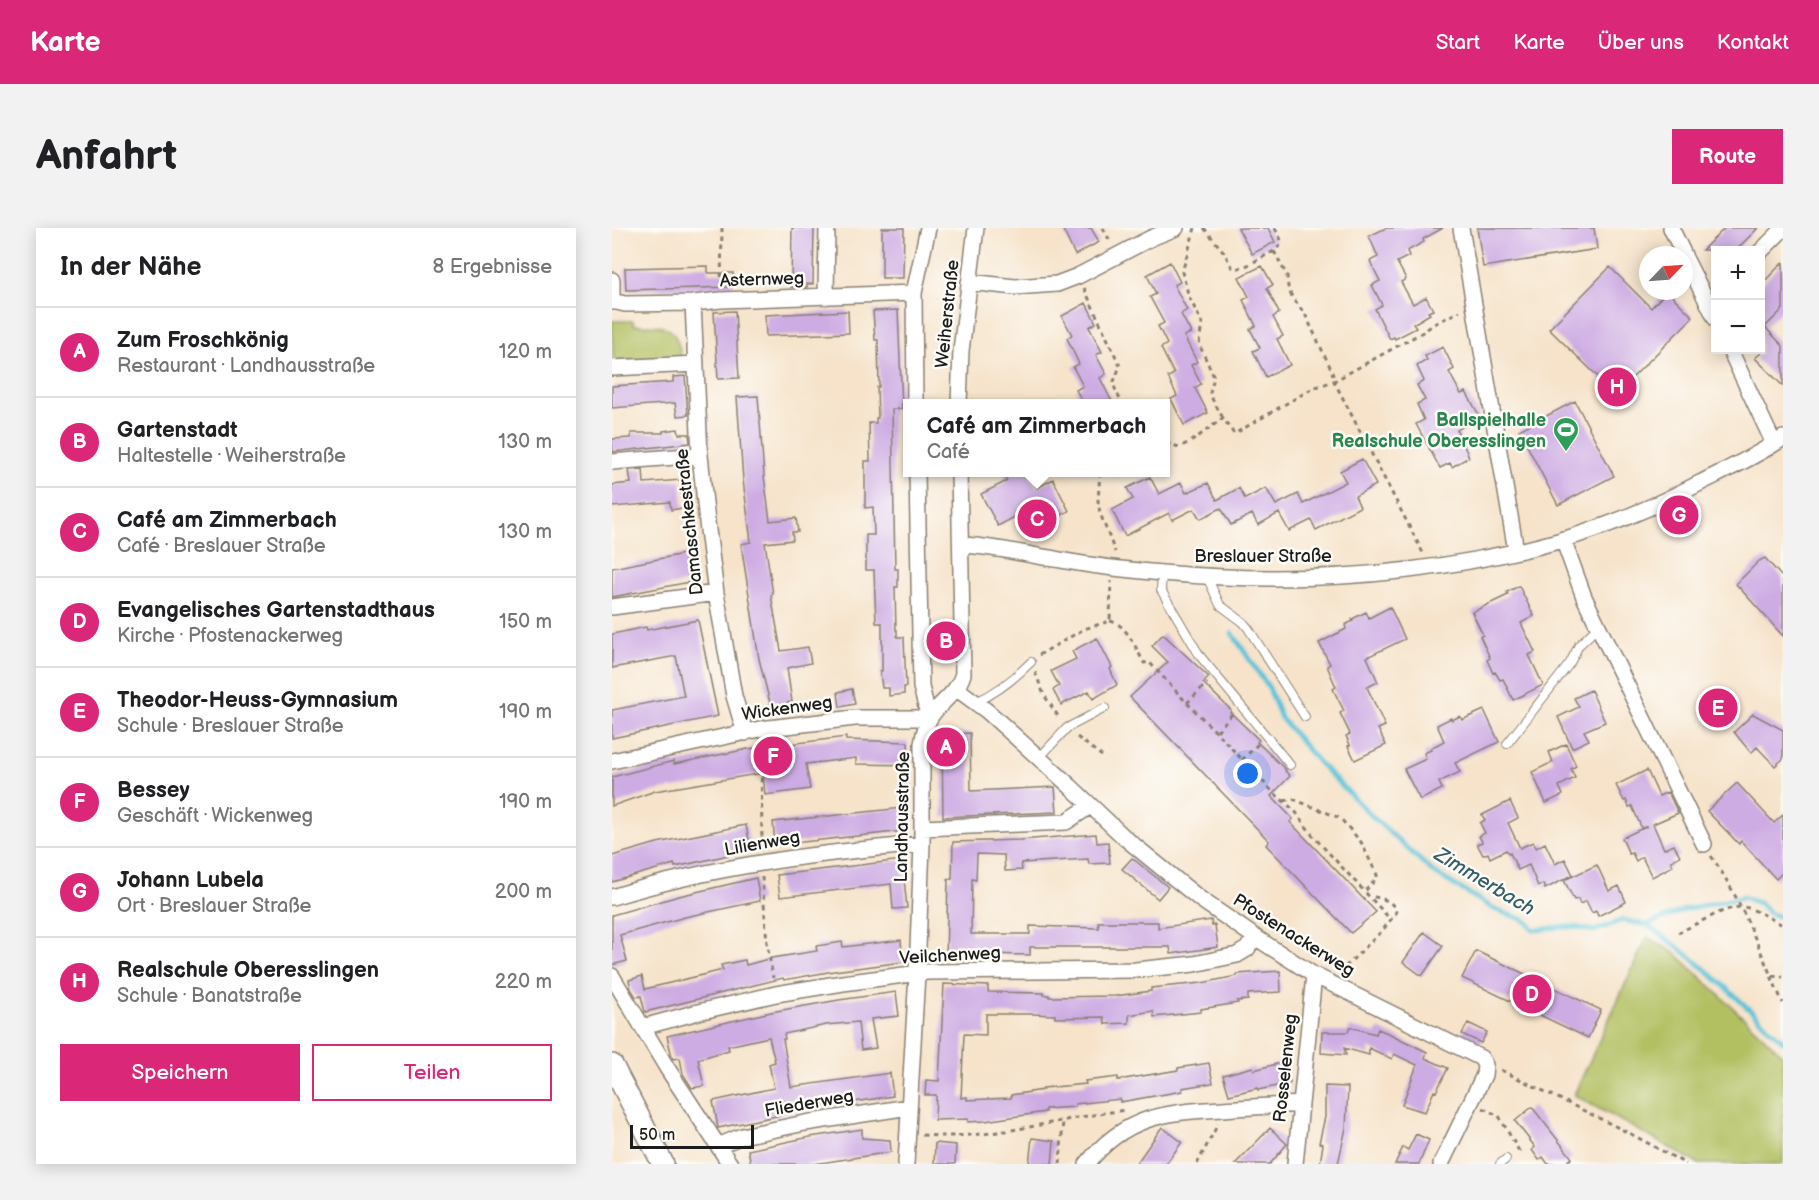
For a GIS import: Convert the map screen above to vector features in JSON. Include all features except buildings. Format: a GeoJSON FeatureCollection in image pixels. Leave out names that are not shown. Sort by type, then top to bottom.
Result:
{"type":"FeatureCollection","features":[{"type":"Feature","properties":{"kind":"main road"},"geometry":{"type":"LineString","coordinates":[[612,1065],[666,1162]]}},
{"type":"Feature","properties":{"kind":"street"},"geometry":{"type":"LineString","coordinates":[[826,297],[827,228]]}},
{"type":"Feature","properties":{"kind":"street"},"geometry":{"type":"LineString","coordinates":[[915,399],[914,293],[928,228]]}},
{"type":"Feature","properties":{"kind":"street","name":"Weiherstraße"},"geometry":{"type":"LineString","coordinates":[[959,399],[961,351],[976,228]]}},
{"type":"Feature","properties":{"kind":"street"},"geometry":{"type":"LineString","coordinates":[[969,282],[1015,287],[1057,284],[1176,228]]}},
{"type":"Feature","properties":{"kind":"street"},"geometry":{"type":"LineString","coordinates":[[1461,228],[1516,551]]}},
{"type":"Feature","properties":{"kind":"street"},"geometry":{"type":"LineString","coordinates":[[1671,228],[1680,246]]}},
{"type":"Feature","properties":{"kind":"street"},"geometry":{"type":"LineString","coordinates":[[1765,248],[1783,229]]}},
{"type":"Feature","properties":{"kind":"street"},"geometry":{"type":"LineString","coordinates":[[1693,270],[1711,300]]}},
{"type":"Feature","properties":{"kind":"street"},"geometry":{"type":"LineString","coordinates":[[612,280],[612,302]]}},
{"type":"Feature","properties":{"kind":"street","name":"Asternweg"},"geometry":{"type":"LineString","coordinates":[[612,302],[625,304],[693,303],[706,300],[914,293]]}},
{"type":"Feature","properties":{"kind":"street","name":"Damaschkestraße"},"geometry":{"type":"LineString","coordinates":[[693,303],[700,455],[706,522],[734,696],[752,731]]}},
{"type":"Feature","properties":{"kind":"street"},"geometry":{"type":"LineString","coordinates":[[1732,354],[1779,441]]}},
{"type":"Feature","properties":{"kind":"street"},"geometry":{"type":"LineString","coordinates":[[612,368],[696,364]]}},
{"type":"Feature","properties":{"kind":"street","name":"Breslauer Straße"},"geometry":{"type":"LineString","coordinates":[[961,545],[988,546],[1111,568],[1243,579],[1327,577],[1431,568],[1563,539],[1634,514],[1675,496],[1779,441]]}},
{"type":"Feature","properties":{"kind":"street"},"geometry":{"type":"LineString","coordinates":[[612,462],[700,455]]}},
{"type":"Feature","properties":{"kind":"street","name":"Landhausstraße"},"geometry":{"type":"LineString","coordinates":[[906,1164],[922,844],[922,744],[929,718],[921,687],[916,477]]}},
{"type":"Feature","properties":{"kind":"street"},"geometry":{"type":"LineString","coordinates":[[929,718],[957,689],[963,674],[959,477]]}},
{"type":"Feature","properties":{"kind":"street"},"geometry":{"type":"LineString","coordinates":[[1563,539],[1574,572],[1598,627],[1704,844]]}},
{"type":"Feature","properties":{"kind":"street"},"geometry":{"type":"LineString","coordinates":[[612,607],[716,593]]}},
{"type":"Feature","properties":{"kind":"street","name":"Pfostenackerweg"},"geometry":{"type":"LineString","coordinates":[[957,689],[976,702],[1125,838],[1186,888],[1314,975],[1478,1055],[1485,1065]]}},
{"type":"Feature","properties":{"kind":"street","name":"Wickenweg"},"geometry":{"type":"LineString","coordinates":[[612,761],[752,731],[855,718],[929,718]]}},
{"type":"Feature","properties":{"kind":"street"},"geometry":{"type":"LineString","coordinates":[[922,828],[1066,822],[1090,806]]}},
{"type":"Feature","properties":{"kind":"street","name":"Lilienweg"},"geometry":{"type":"LineString","coordinates":[[612,897],[685,878],[761,863],[843,850],[922,844]]}},
{"type":"Feature","properties":{"kind":"street","name":"Veilchenweg"},"geometry":{"type":"LineString","coordinates":[[643,1027],[776,994],[917,974],[1084,971],[1162,968],[1194,964],[1237,955],[1247,949],[1255,937]]}},
{"type":"Feature","properties":{"kind":"street","name":"Rosselenweg"},"geometry":{"type":"LineString","coordinates":[[1295,1164],[1314,975]]}},
{"type":"Feature","properties":{"kind":"street"},"geometry":{"type":"LineString","coordinates":[[612,976],[730,1164]]}},
{"type":"Feature","properties":{"kind":"street"},"geometry":{"type":"LineString","coordinates":[[1441,1164],[1484,1075],[1485,1065]]}},
{"type":"Feature","properties":{"kind":"street"},"geometry":{"type":"LineString","coordinates":[[1087,1164],[1122,1131],[1143,1121],[1179,1112],[1300,1104]]}},
{"type":"Feature","properties":{"kind":"street","name":"Fliederweg"},"geometry":{"type":"LineString","coordinates":[[718,1146],[742,1136],[805,1123],[909,1107]]}},
{"type":"Feature","properties":{"kind":"lane"},"geometry":{"type":"LineString","coordinates":[[1162,573],[1161,590],[1200,657],[1290,765]]}},
{"type":"Feature","properties":{"kind":"lane"},"geometry":{"type":"LineString","coordinates":[[1207,577],[1220,605],[1248,628],[1305,717]]}},
{"type":"Feature","properties":{"kind":"lane"},"geometry":{"type":"LineString","coordinates":[[1506,744],[1570,663],[1579,645],[1598,627]]}},
{"type":"Feature","properties":{"kind":"lane"},"geometry":{"type":"LineString","coordinates":[[976,702],[1012,682],[1031,662]]}},
{"type":"Feature","properties":{"kind":"lane"},"geometry":{"type":"LineString","coordinates":[[1039,758],[1067,728],[1105,708]]}},
{"type":"Feature","properties":{"kind":"path"},"geometry":{"type":"LineString","coordinates":[[721,290],[722,228]]}},
{"type":"Feature","properties":{"kind":"path"},"geometry":{"type":"LineString","coordinates":[[1195,228],[1182,272],[1189,297],[1202,323],[1199,344],[1214,377],[1211,398],[1234,434],[1313,388],[1334,381],[1456,312],[1475,308]]}},
{"type":"Feature","properties":{"kind":"path"},"geometry":{"type":"LineString","coordinates":[[1204,228],[1223,250],[1232,267],[1236,269],[1248,265],[1281,245],[1282,242],[1275,228]]}},
{"type":"Feature","properties":{"kind":"path"},"geometry":{"type":"LineString","coordinates":[[1274,251],[1287,276],[1291,295],[1306,316],[1332,371],[1334,381],[1431,568]]}},
{"type":"Feature","properties":{"kind":"path"},"geometry":{"type":"LineString","coordinates":[[1078,276],[1120,366],[1113,384],[1120,399]]}},
{"type":"Feature","properties":{"kind":"path"},"geometry":{"type":"LineString","coordinates":[[1170,444],[1179,447],[1192,441],[1223,418]]}},
{"type":"Feature","properties":{"kind":"path"},"geometry":{"type":"LineString","coordinates":[[1100,477],[1098,501],[1100,513],[1115,552]]}},
{"type":"Feature","properties":{"kind":"path"},"geometry":{"type":"LineString","coordinates":[[1110,621],[1111,568]]}},
{"type":"Feature","properties":{"kind":"path"},"geometry":{"type":"LineString","coordinates":[[1102,756],[1067,728],[1044,695],[1031,662],[1037,656],[1084,629],[1110,621],[1122,627],[1144,663],[1149,662],[1284,801],[1313,836],[1391,920]]}},
{"type":"Feature","properties":{"kind":"path"},"geometry":{"type":"LineString","coordinates":[[1187,703],[1207,683]]}},
{"type":"Feature","properties":{"kind":"path"},"geometry":{"type":"LineString","coordinates":[[1216,732],[1231,715]]}},
{"type":"Feature","properties":{"kind":"path"},"geometry":{"type":"LineString","coordinates":[[752,731],[762,766],[761,863],[767,943],[776,994]]}},
{"type":"Feature","properties":{"kind":"path"},"geometry":{"type":"LineString","coordinates":[[1242,760],[1260,742]]}},
{"type":"Feature","properties":{"kind":"path"},"geometry":{"type":"LineString","coordinates":[[1284,801],[1293,799],[1341,818],[1361,842],[1377,875],[1365,891]]}},
{"type":"Feature","properties":{"kind":"path"},"geometry":{"type":"LineString","coordinates":[[1704,844],[1729,881],[1742,907],[1783,1003]]}},
{"type":"Feature","properties":{"kind":"path"},"geometry":{"type":"LineString","coordinates":[[1330,983],[1396,914],[1392,904],[1381,898],[1371,897]]}},
{"type":"Feature","properties":{"kind":"path"},"geometry":{"type":"LineString","coordinates":[[1678,933],[1716,914],[1742,907],[1759,912],[1783,925]]}},
{"type":"Feature","properties":{"kind":"path"},"geometry":{"type":"LineString","coordinates":[[1772,976],[1783,977]]}},
{"type":"Feature","properties":{"kind":"path"},"geometry":{"type":"LineString","coordinates":[[1485,1065],[1498,1068],[1570,1103],[1686,1164]]}},
{"type":"Feature","properties":{"kind":"path"},"geometry":{"type":"LineString","coordinates":[[1472,1102],[1499,1116],[1519,1151],[1506,1159]]}},
{"type":"Feature","properties":{"kind":"path"},"geometry":{"type":"LineString","coordinates":[[1197,1164],[1225,1109]]}},
{"type":"Feature","properties":{"kind":"path"},"geometry":{"type":"LineString","coordinates":[[917,1134],[959,1136],[1127,1110]]}},
{"type":"Feature","properties":{"kind":"path"},"geometry":{"type":"LineString","coordinates":[[1060,1164],[1063,1120]]}},
{"type":"Feature","properties":{"kind":"green space"},"geometry":{"type":"Polygon","coordinates":[[[612,321],[633,321],[634,325],[654,325],[668,329],[677,339],[681,359],[615,361],[612,321]]]}},
{"type":"Feature","properties":{"kind":"green space"},"geometry":{"type":"Polygon","coordinates":[[[1647,937],[1675,953],[1783,1055],[1783,1164],[1699,1164],[1574,1095],[1647,937]]]}},
{"type":"Feature","properties":{"kind":"waterway","name":"Zimmerbach"},"geometry":{"type":"LineString","coordinates":[[1232,633],[1269,688],[1281,718],[1319,763],[1433,872],[1496,910],[1522,919],[1533,929],[1575,927],[1594,931],[1623,920],[1646,925],[1684,910],[1743,897],[1761,904],[1769,913],[1783,918]]}},
{"type":"Feature","properties":{"kind":"waterway"},"geometry":{"type":"LineString","coordinates":[[1646,925],[1700,965],[1783,1041]]}},
{"type":"Feature","properties":{"kind":"place","name":"Realschule Oberesslingen"},"geometry":{"type":"Point","coordinates":[1617,387]}},
{"type":"Feature","properties":{"kind":"place","name":"Ballspielhalle Realschule Oberesslingen"},"geometry":{"type":"Point","coordinates":[1566,453]}},
{"type":"Feature","properties":{"kind":"place","name":"Johann Lubela"},"geometry":{"type":"Point","coordinates":[1679,515]}},
{"type":"Feature","properties":{"kind":"place","name":"Café am Zimmerbach"},"geometry":{"type":"Point","coordinates":[1037,519]}},
{"type":"Feature","properties":{"kind":"place","name":"Gartenstadt"},"geometry":{"type":"Point","coordinates":[946,641]}},
{"type":"Feature","properties":{"kind":"place","name":"Theodor-Heuss-Gymnasium"},"geometry":{"type":"Point","coordinates":[1718,708]}},
{"type":"Feature","properties":{"kind":"place","name":"Zum Froschkönig"},"geometry":{"type":"Point","coordinates":[946,747]}},
{"type":"Feature","properties":{"kind":"place","name":"Bessey"},"geometry":{"type":"Point","coordinates":[773,756]}},
{"type":"Feature","properties":{"kind":"place","name":"Evangelisches Gartenstadthaus"},"geometry":{"type":"Point","coordinates":[1532,994]}}]}
